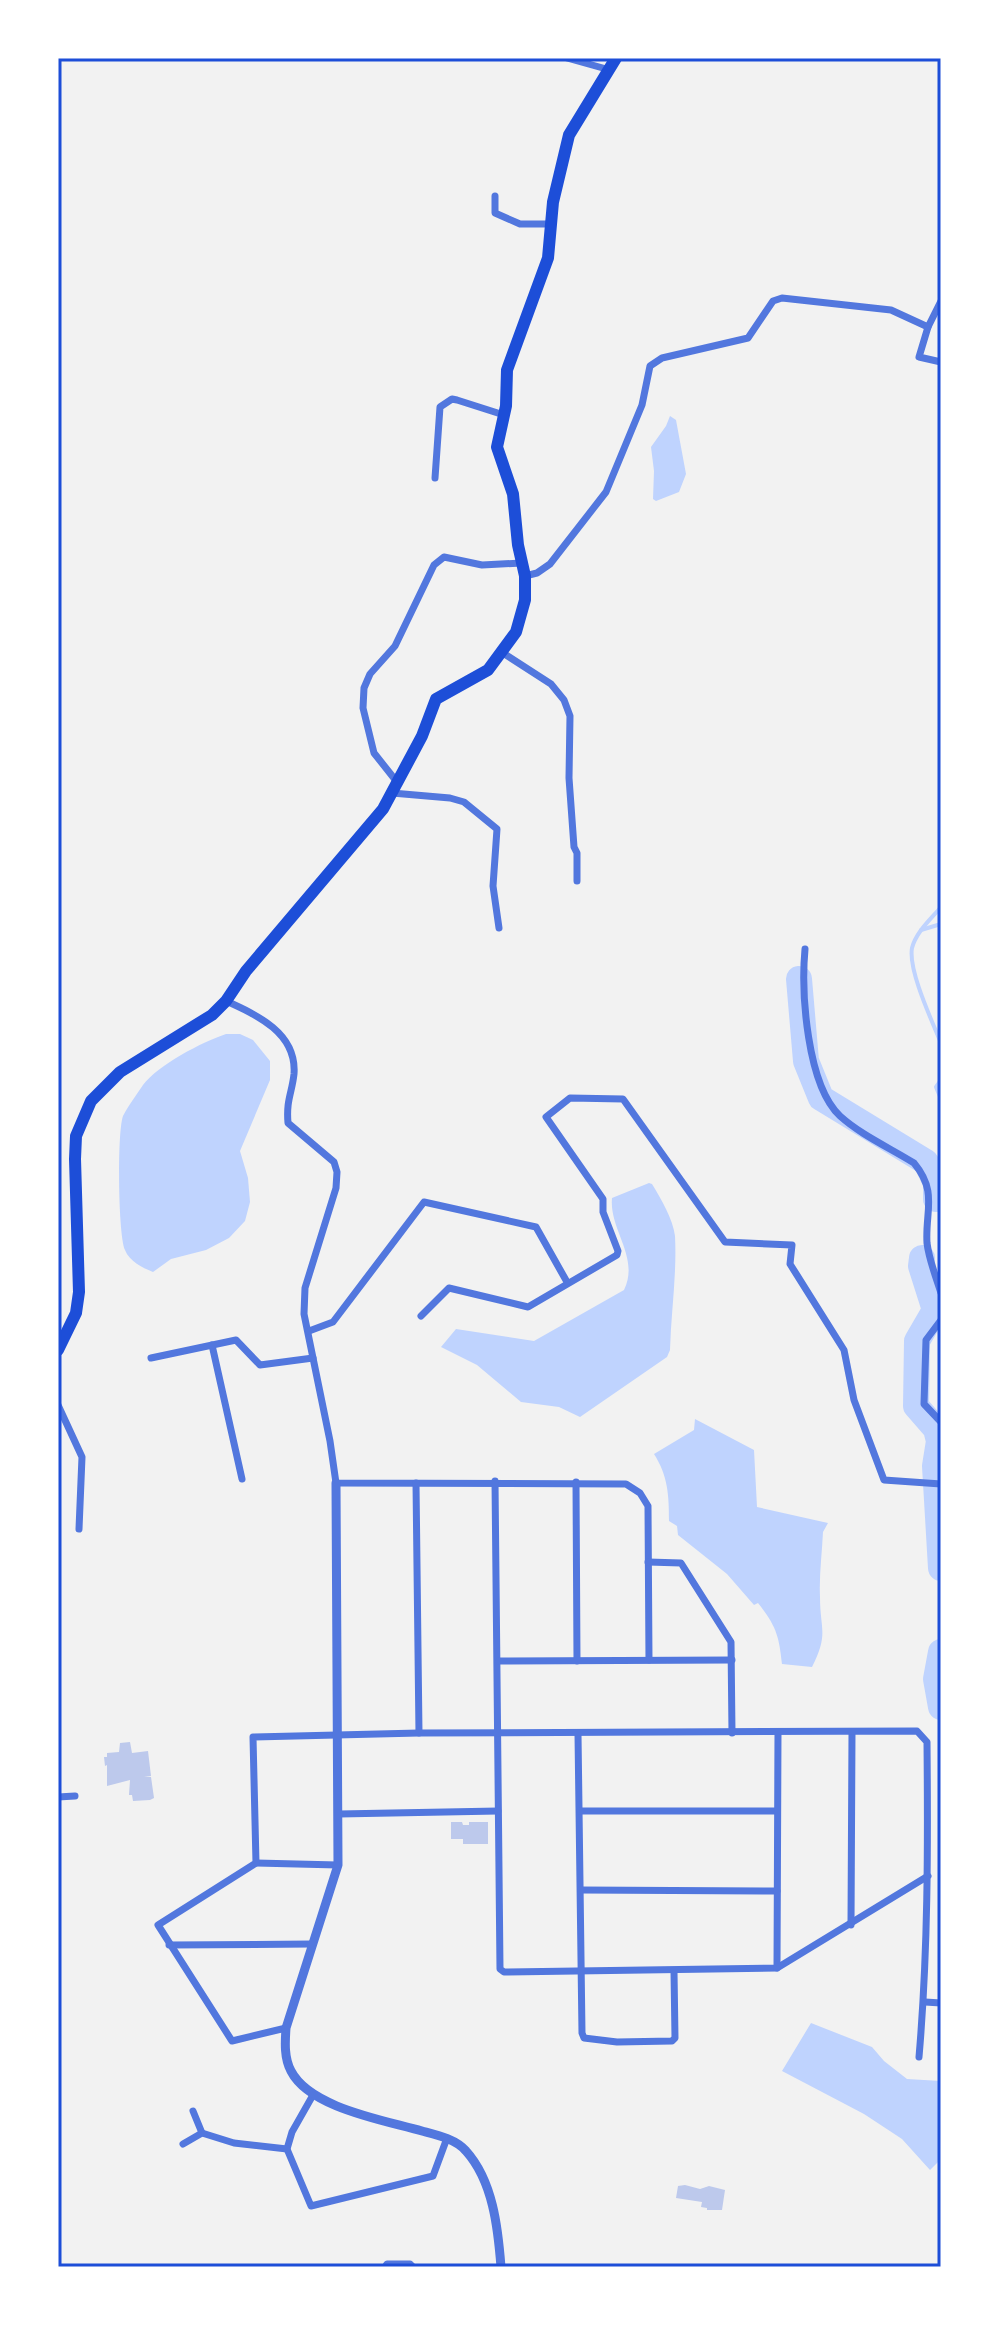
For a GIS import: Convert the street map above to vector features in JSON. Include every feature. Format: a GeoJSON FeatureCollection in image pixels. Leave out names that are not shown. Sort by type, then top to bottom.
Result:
{"type":"FeatureCollection","features":[{"type":"Feature","properties":{"kind":"highway"},"geometry":{"type":"LineString","coordinates":[[58,1350],[76,1313],[79,1292],[76,1136],[91,1101],[120,1072],[212,1015],[226,1001],[246,971],[383,809],[431,717],[436,699],[479,677],[503,653],[516,632],[525,600],[524,569],[513,494],[497,447],[504,415],[509,361],[548,258],[556,184],[569,135],[613,64]]}},
{"type":"Feature","properties":{"kind":"street"},"geometry":{"type":"LineString","coordinates":[[567,58],[613,64]]}},
{"type":"Feature","properties":{"kind":"street"},"geometry":{"type":"LineString","coordinates":[[495,196],[495,213],[510,221],[550,224]]}},
{"type":"Feature","properties":{"kind":"street"},"geometry":{"type":"LineString","coordinates":[[499,928],[493,886],[497,829],[464,802],[394,788],[374,753],[363,708],[364,688],[370,674],[395,646],[434,565],[444,557],[537,573],[550,564],[606,492],[642,405],[650,366],[662,358],[748,338],[773,301],[782,298],[891,310],[928,327]]}},
{"type":"Feature","properties":{"kind":"street"},"geometry":{"type":"LineString","coordinates":[[941,301],[928,327],[919,357],[941,362]]}},
{"type":"Feature","properties":{"kind":"street"},"geometry":{"type":"LineString","coordinates":[[435,478],[440,407],[452,399],[504,415]]}},
{"type":"Feature","properties":{"kind":"street"},"geometry":{"type":"LineString","coordinates":[[503,653],[551,684],[564,700],[570,716],[569,778],[577,881]]}},
{"type":"Feature","properties":{"kind":"street"},"geometry":{"type":"LineString","coordinates":[[805,949],[803,967],[812,1060],[821,1090],[841,1116],[914,1163],[923,1174],[929,1193],[929,1253],[941,1293]]}},
{"type":"Feature","properties":{"kind":"street"},"geometry":{"type":"LineString","coordinates":[[226,1001],[264,1020],[290,1046],[294,1072],[286,1104],[288,1123],[334,1162],[337,1172],[336,1188],[305,1288],[304,1314],[336,1483],[338,1865],[286,2028],[285,2045],[290,2069],[313,2095],[355,2111],[447,2138],[464,2147],[481,2171],[489,2194],[501,2267]]}},
{"type":"Feature","properties":{"kind":"street"},"geometry":{"type":"LineString","coordinates":[[421,1316],[449,1288],[528,1307],[617,1255],[603,1212],[603,1199],[546,1117],[570,1098],[623,1099],[725,1242],[792,1245],[790,1264],[844,1350],[854,1400],[884,1480],[941,1484]]}},
{"type":"Feature","properties":{"kind":"street"},"geometry":{"type":"LineString","coordinates":[[309,1331],[333,1322],[424,1202],[536,1227],[567,1282]]}},
{"type":"Feature","properties":{"kind":"street"},"geometry":{"type":"LineString","coordinates":[[941,1320],[926,1340],[924,1354],[924,1404],[941,1422]]}},
{"type":"Feature","properties":{"kind":"street"},"geometry":{"type":"LineString","coordinates":[[151,1358],[236,1340],[260,1365],[313,1358]]}},
{"type":"Feature","properties":{"kind":"street"},"geometry":{"type":"LineString","coordinates":[[212,1345],[242,1479]]}},
{"type":"Feature","properties":{"kind":"street"},"geometry":{"type":"LineString","coordinates":[[58,1405],[82,1457],[79,1529]]}},
{"type":"Feature","properties":{"kind":"street"},"geometry":{"type":"LineString","coordinates":[[336,1483],[495,1481],[626,1484],[640,1493],[648,1506],[649,1660]]}},
{"type":"Feature","properties":{"kind":"street"},"geometry":{"type":"LineString","coordinates":[[495,1481],[500,1969],[504,1972],[777,1968],[928,1876]]}},
{"type":"Feature","properties":{"kind":"street"},"geometry":{"type":"LineString","coordinates":[[576,1482],[577,1661]]}},
{"type":"Feature","properties":{"kind":"street"},"geometry":{"type":"LineString","coordinates":[[416,1483],[419,1733]]}},
{"type":"Feature","properties":{"kind":"street"},"geometry":{"type":"LineString","coordinates":[[648,1562],[681,1563],[731,1642],[732,1733]]}},
{"type":"Feature","properties":{"kind":"street"},"geometry":{"type":"LineString","coordinates":[[499,1661],[732,1660]]}},
{"type":"Feature","properties":{"kind":"street"},"geometry":{"type":"LineString","coordinates":[[256,1863],[253,1737],[419,1733],[917,1731],[927,1742],[928,1876],[925,2002],[919,2057]]}},
{"type":"Feature","properties":{"kind":"street"},"geometry":{"type":"LineString","coordinates":[[777,1968],[778,1732]]}},
{"type":"Feature","properties":{"kind":"street"},"geometry":{"type":"LineString","coordinates":[[851,1925],[852,1732]]}},
{"type":"Feature","properties":{"kind":"street"},"geometry":{"type":"LineString","coordinates":[[578,1734],[584,2038],[617,2042],[672,2041],[675,2038],[674,1971]]}},
{"type":"Feature","properties":{"kind":"street"},"geometry":{"type":"LineString","coordinates":[[58,1797],[75,1796]]}},
{"type":"Feature","properties":{"kind":"street"},"geometry":{"type":"LineString","coordinates":[[339,1814],[498,1811]]}},
{"type":"Feature","properties":{"kind":"street"},"geometry":{"type":"LineString","coordinates":[[580,1811],[776,1811]]}},
{"type":"Feature","properties":{"kind":"street"},"geometry":{"type":"LineString","coordinates":[[286,2028],[232,2041],[169,1945],[159,1922],[256,1863],[338,1865]]}},
{"type":"Feature","properties":{"kind":"street"},"geometry":{"type":"LineString","coordinates":[[581,1890],[777,1891]]}},
{"type":"Feature","properties":{"kind":"street"},"geometry":{"type":"LineString","coordinates":[[169,1945],[312,1944]]}},
{"type":"Feature","properties":{"kind":"street"},"geometry":{"type":"LineString","coordinates":[[925,2002],[941,2003]]}},
{"type":"Feature","properties":{"kind":"street"},"geometry":{"type":"LineString","coordinates":[[313,2095],[292,2132],[287,2149],[311,2206],[433,2176],[447,2138]]}},
{"type":"Feature","properties":{"kind":"street"},"geometry":{"type":"LineString","coordinates":[[193,2111],[202,2133]]}},
{"type":"Feature","properties":{"kind":"street"},"geometry":{"type":"LineString","coordinates":[[183,2144],[202,2133],[234,2143],[287,2149]]}},
{"type":"Feature","properties":{"kind":"street"},"geometry":{"type":"LineString","coordinates":[[385,2267],[387,2264],[410,2264],[413,2267]]}},
{"type":"Feature","properties":{"kind":"water"},"geometry":{"type":"Polygon","coordinates":[[[670,416],[676,420],[686,474],[679,492],[656,501],[653,499],[651,447],[670,416]]]}},
{"type":"Feature","properties":{"kind":"water"},"geometry":{"type":"Polygon","coordinates":[[[226,1034],[240,1034],[253,1040],[270,1061],[270,1080],[240,1151],[248,1178],[250,1202],[245,1221],[229,1238],[206,1250],[171,1259],[153,1272],[130,1258],[123,1241],[119,1161],[123,1116],[150,1077],[193,1048],[226,1034]]]}},
{"type":"Feature","properties":{"kind":"water"},"geometry":{"type":"Polygon","coordinates":[[[649,1183],[666,1209],[675,1236],[670,1350],[667,1357],[580,1417],[559,1407],[521,1402],[477,1365],[441,1347],[456,1329],[534,1341],[624,1290],[628,1266],[612,1210],[612,1198],[649,1183]]]}},
{"type":"Feature","properties":{"kind":"water"},"geometry":{"type":"Polygon","coordinates":[[[695,1419],[754,1450],[757,1507],[828,1523],[823,1532],[820,1573],[822,1639],[812,1667],[782,1664],[776,1631],[758,1603],[754,1605],[727,1574],[678,1535],[677,1526],[669,1521],[667,1486],[654,1454],[694,1430],[695,1419]]]}},
{"type":"Feature","properties":{"kind":"water"},"geometry":{"type":"Polygon","coordinates":[[[811,2023],[872,2047],[907,2079],[941,2081],[941,2159],[930,2170],[902,2139],[864,2114],[782,2071],[811,2023]]]}},
{"type":"Feature","properties":{"kind":"building"},"geometry":{"type":"Polygon","coordinates":[[[130,1742],[132,1753],[148,1751],[151,1776],[144,1777],[151,1777],[154,1798],[150,1800],[133,1801],[132,1795],[129,1795],[130,1780],[107,1786],[104,1757],[107,1753],[119,1752],[120,1743],[130,1742]]]}},
{"type":"Feature","properties":{"kind":"building"},"geometry":{"type":"Polygon","coordinates":[[[451,1822],[469,1825],[469,1822],[488,1822],[488,1844],[463,1844],[463,1839],[451,1839],[451,1822]]]}},
{"type":"Feature","properties":{"kind":"building"},"geometry":{"type":"Polygon","coordinates":[[[678,2186],[725,2190],[722,2210],[707,2210],[701,2207],[702,2202],[676,2198],[678,2186]]]}},
{"type":"Feature","properties":{"kind":"waterway"},"geometry":{"type":"LineString","coordinates":[[941,907],[924,926],[912,948],[922,996],[941,1043]]}},
{"type":"Feature","properties":{"kind":"waterway"},"geometry":{"type":"LineString","coordinates":[[921,930],[941,924]]}},
{"type":"Feature","properties":{"kind":"waterway"},"geometry":{"type":"LineString","coordinates":[[799,979],[806,1061],[821,1098],[926,1162],[936,1183],[936,1199]]}},
{"type":"Feature","properties":{"kind":"waterway"},"geometry":{"type":"LineString","coordinates":[[941,1080],[936,1087],[941,1099]]}},
{"type":"Feature","properties":{"kind":"waterway"},"geometry":{"type":"LineString","coordinates":[[936,1183],[941,1161]]}},
{"type":"Feature","properties":{"kind":"waterway"},"geometry":{"type":"LineString","coordinates":[[922,1258],[921,1266],[935,1310],[917,1341],[916,1406],[936,1429],[939,1441],[935,1466],[941,1568]]}},
{"type":"Feature","properties":{"kind":"waterway"},"geometry":{"type":"LineString","coordinates":[[941,1652],[936,1679],[941,1707]]}}]}
